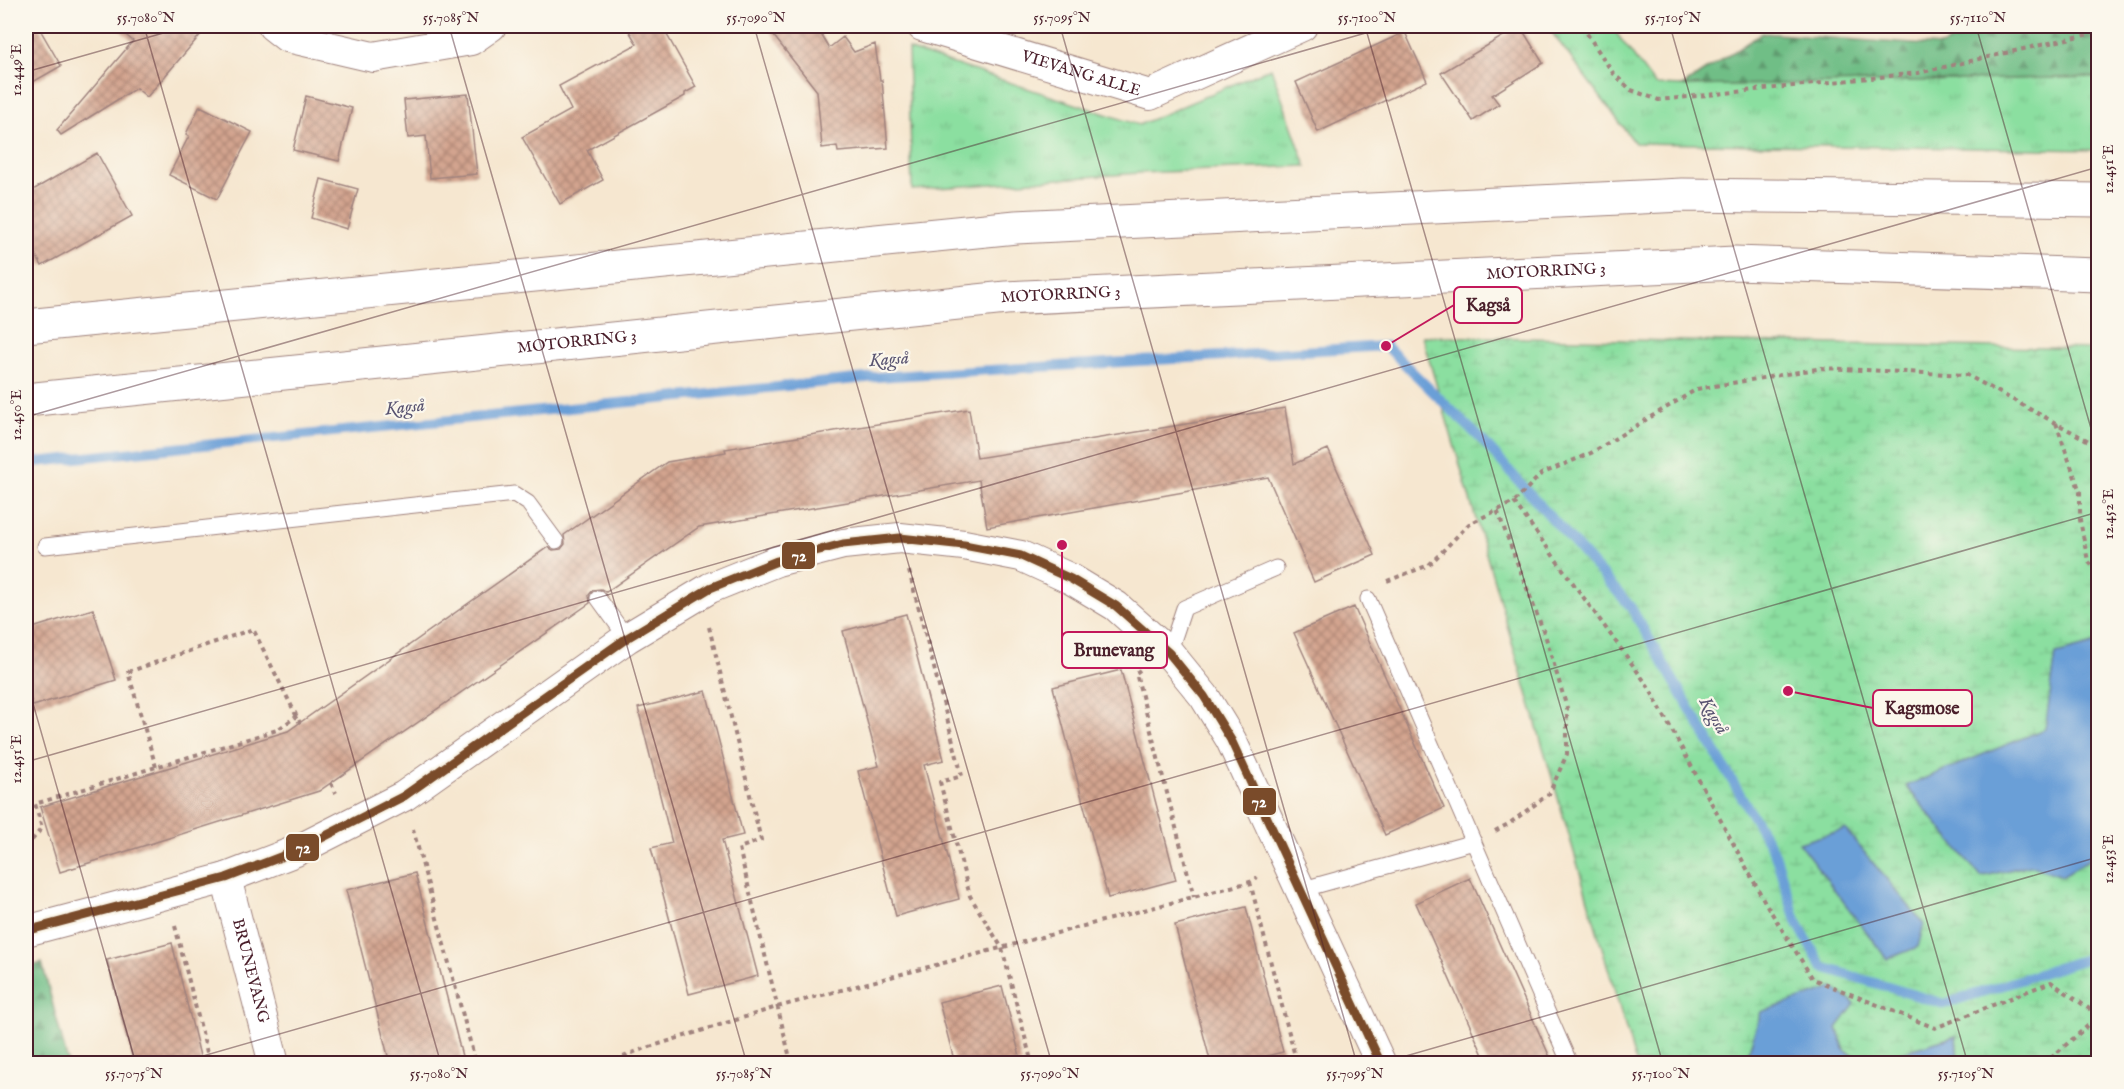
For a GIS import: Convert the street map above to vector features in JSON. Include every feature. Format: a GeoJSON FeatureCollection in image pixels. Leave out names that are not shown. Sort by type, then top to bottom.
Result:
{"type":"FeatureCollection","features":[{"type":"Feature","properties":{"kind":"highway"},"geometry":{"type":"LineString","coordinates":[[26,326],[1016,227],[1682,195],[2098,200]]}},
{"type":"Feature","properties":{"kind":"highway","name":"MOTORRING 3"},"geometry":{"type":"LineString","coordinates":[[26,400],[1006,298],[1735,263],[2098,275]]}},
{"type":"Feature","properties":{"kind":"street"},"geometry":{"type":"LineString","coordinates":[[273,26],[287,37],[373,57],[471,40],[491,26]]}},
{"type":"Feature","properties":{"kind":"street","name":"VIEVANG ALLE"},"geometry":{"type":"LineString","coordinates":[[922,26],[1150,95],[1302,26]]}},
{"type":"Feature","properties":{"kind":"street"},"geometry":{"type":"LineString","coordinates":[[26,931],[226,878],[296,851],[404,796],[627,638],[710,588],[777,561],[843,544],[900,538],[964,545],[1021,556],[1071,579],[1116,606],[1169,653],[1204,696],[1231,740],[1381,1064]]}},
{"type":"Feature","properties":{"kind":"street","name":"BRUNEVANG"},"geometry":{"type":"LineString","coordinates":[[226,878],[274,1064]]}},
{"type":"Feature","properties":{"kind":"lane"},"geometry":{"type":"LineString","coordinates":[[45,546],[514,494],[528,503],[556,541]]}},
{"type":"Feature","properties":{"kind":"lane"},"geometry":{"type":"LineString","coordinates":[[1169,653],[1184,608],[1276,568]]}},
{"type":"Feature","properties":{"kind":"lane"},"geometry":{"type":"LineString","coordinates":[[598,597],[627,638]]}},
{"type":"Feature","properties":{"kind":"lane"},"geometry":{"type":"LineString","coordinates":[[1368,599],[1570,1064]]}},
{"type":"Feature","properties":{"kind":"lane"},"geometry":{"type":"LineString","coordinates":[[1294,877],[1474,842]]}},
{"type":"Feature","properties":{"kind":"path"},"geometry":{"type":"LineString","coordinates":[[1582,26],[1612,73],[1631,90],[1659,100],[1918,73],[2098,32]]}},
{"type":"Feature","properties":{"kind":"path"},"geometry":{"type":"LineString","coordinates":[[1368,599],[1387,581],[1429,565],[1469,524],[1514,502],[1541,474],[1592,453],[1697,389],[1822,368],[1967,375],[2098,446]]}},
{"type":"Feature","properties":{"kind":"path"},"geometry":{"type":"LineString","coordinates":[[2055,423],[2080,492],[2080,520],[2088,561],[2098,572]]}},
{"type":"Feature","properties":{"kind":"path"},"geometry":{"type":"LineString","coordinates":[[1514,502],[1648,686],[1766,904],[1813,980],[1935,1028],[2051,982],[2098,1016],[2044,1064]]}},
{"type":"Feature","properties":{"kind":"path"},"geometry":{"type":"LineString","coordinates":[[1474,842],[1510,823],[1549,794],[1567,754],[1567,708],[1546,638],[1497,510]]}},
{"type":"Feature","properties":{"kind":"path"},"geometry":{"type":"LineString","coordinates":[[900,538],[962,776],[940,782],[970,896],[1002,948],[1032,1064]]}},
{"type":"Feature","properties":{"kind":"path"},"geometry":{"type":"LineString","coordinates":[[701,595],[761,840],[738,848],[790,1058],[775,1064]]}},
{"type":"Feature","properties":{"kind":"path"},"geometry":{"type":"LineString","coordinates":[[156,767],[128,672],[253,629],[300,723]]}},
{"type":"Feature","properties":{"kind":"path"},"geometry":{"type":"LineString","coordinates":[[1136,673],[1194,897]]}},
{"type":"Feature","properties":{"kind":"path"},"geometry":{"type":"LineString","coordinates":[[26,847],[42,828],[34,804],[277,730],[297,716]]}},
{"type":"Feature","properties":{"kind":"path"},"geometry":{"type":"LineString","coordinates":[[404,796],[476,1064]]}},
{"type":"Feature","properties":{"kind":"path"},"geometry":{"type":"LineString","coordinates":[[607,1064],[637,1051],[777,1006],[1250,882],[1294,877]]}},
{"type":"Feature","properties":{"kind":"path"},"geometry":{"type":"LineString","coordinates":[[1250,882],[1297,1064]]}},
{"type":"Feature","properties":{"kind":"path"},"geometry":{"type":"LineString","coordinates":[[166,894],[210,1064]]}},
{"type":"Feature","properties":{"kind":"green space"},"geometry":{"type":"Polygon","coordinates":[[[1547,26],[1611,26],[1655,85],[2098,77],[2098,150],[1635,143],[1547,26]]]}},
{"type":"Feature","properties":{"kind":"green space"},"geometry":{"type":"Polygon","coordinates":[[[1987,26],[2098,26],[2098,77],[1682,86],[1762,33],[1941,46],[1987,26]]]}},
{"type":"Feature","properties":{"kind":"green space"},"geometry":{"type":"Polygon","coordinates":[[[908,49],[1139,125],[1271,68],[1306,166],[1139,173],[912,190],[908,49]]]}},
{"type":"Feature","properties":{"kind":"green space"},"geometry":{"type":"Polygon","coordinates":[[[1422,336],[2098,349],[2098,643],[2056,654],[2046,729],[1906,786],[1981,877],[2030,865],[2062,876],[2098,854],[2098,1049],[2093,1053],[2098,1063],[1958,1063],[1956,1036],[1867,1063],[1845,1051],[1837,1028],[1761,1012],[1745,1063],[1636,1063],[1422,336]]]}},
{"type":"Feature","properties":{"kind":"green space"},"geometry":{"type":"Polygon","coordinates":[[[42,963],[68,1063],[26,1063],[26,968],[42,963]]]}},
{"type":"Feature","properties":{"kind":"water"},"geometry":{"type":"Polygon","coordinates":[[[2098,643],[2098,854],[2062,876],[2029,865],[1981,877],[1906,786],[2045,729],[2056,654],[2098,643]]]}},
{"type":"Feature","properties":{"kind":"water"},"geometry":{"type":"Polygon","coordinates":[[[1845,829],[1924,924],[1918,947],[1887,959],[1799,843],[1845,829]]]}},
{"type":"Feature","properties":{"kind":"water"},"geometry":{"type":"Polygon","coordinates":[[[1833,988],[1855,1004],[1837,1028],[1845,1051],[1867,1063],[1745,1063],[1761,1012],[1833,988]]]}},
{"type":"Feature","properties":{"kind":"water"},"geometry":{"type":"Polygon","coordinates":[[[1956,1036],[1958,1063],[1867,1063],[1956,1036]]]}},
{"type":"Feature","properties":{"kind":"building"},"geometry":{"type":"Polygon","coordinates":[[[26,26],[38,26],[61,66],[26,86],[26,26]]]}},
{"type":"Feature","properties":{"kind":"building"},"geometry":{"type":"Polygon","coordinates":[[[115,26],[208,26],[147,97],[136,88],[61,135],[57,130],[133,41],[115,26]]]}},
{"type":"Feature","properties":{"kind":"building"},"geometry":{"type":"Polygon","coordinates":[[[626,26],[662,26],[696,87],[685,93],[685,96],[587,150],[603,180],[560,204],[522,137],[571,110],[559,86],[637,44],[626,26]]]}},
{"type":"Feature","properties":{"kind":"building"},"geometry":{"type":"Polygon","coordinates":[[[766,26],[816,26],[829,48],[843,37],[854,52],[875,44],[880,80],[882,80],[888,148],[838,152],[837,146],[822,148],[817,91],[766,26]]]}},
{"type":"Feature","properties":{"kind":"building"},"geometry":{"type":"Polygon","coordinates":[[[1520,26],[1543,63],[1492,95],[1499,104],[1473,121],[1441,73],[1520,26]]]}},
{"type":"Feature","properties":{"kind":"building"},"geometry":{"type":"Polygon","coordinates":[[[1405,32],[1427,81],[1318,132],[1296,82],[1405,32]]]}},
{"type":"Feature","properties":{"kind":"building"},"geometry":{"type":"Polygon","coordinates":[[[468,94],[477,174],[430,178],[426,136],[408,138],[404,100],[468,94]]]}},
{"type":"Feature","properties":{"kind":"building"},"geometry":{"type":"Polygon","coordinates":[[[306,96],[352,108],[339,161],[293,150],[306,96]]]}},
{"type":"Feature","properties":{"kind":"building"},"geometry":{"type":"Polygon","coordinates":[[[200,106],[252,132],[217,199],[169,175],[189,136],[186,134],[200,106]]]}},
{"type":"Feature","properties":{"kind":"building"},"geometry":{"type":"Polygon","coordinates":[[[97,153],[132,216],[42,266],[26,237],[26,194],[97,153]]]}},
{"type":"Feature","properties":{"kind":"building"},"geometry":{"type":"Polygon","coordinates":[[[321,179],[358,189],[347,229],[311,218],[321,179]]]}},
{"type":"Feature","properties":{"kind":"building"},"geometry":{"type":"Polygon","coordinates":[[[1285,408],[1294,464],[1328,449],[1375,555],[1314,582],[1268,477],[987,527],[979,480],[699,527],[606,592],[601,589],[593,590],[589,595],[590,603],[319,791],[60,872],[40,807],[288,731],[548,547],[553,550],[561,549],[565,544],[564,535],[667,462],[726,452],[725,449],[969,409],[977,458],[1285,408]]]}},
{"type":"Feature","properties":{"kind":"building"},"geometry":{"type":"Polygon","coordinates":[[[1354,607],[1444,808],[1385,835],[1294,633],[1354,607]]]}},
{"type":"Feature","properties":{"kind":"building"},"geometry":{"type":"Polygon","coordinates":[[[93,609],[116,680],[33,706],[26,683],[26,630],[93,609]]]}},
{"type":"Feature","properties":{"kind":"building"},"geometry":{"type":"Polygon","coordinates":[[[906,614],[944,760],[924,765],[959,899],[896,916],[858,771],[879,766],[843,631],[906,614]]]}},
{"type":"Feature","properties":{"kind":"building"},"geometry":{"type":"Polygon","coordinates":[[[1121,670],[1176,880],[1108,898],[1053,687],[1121,670]]]}},
{"type":"Feature","properties":{"kind":"building"},"geometry":{"type":"Polygon","coordinates":[[[706,691],[743,835],[722,840],[758,976],[689,994],[651,848],[672,843],[638,708],[706,691]]]}},
{"type":"Feature","properties":{"kind":"building"},"geometry":{"type":"Polygon","coordinates":[[[415,873],[464,1064],[390,1064],[346,890],[415,873]]]}},
{"type":"Feature","properties":{"kind":"building"},"geometry":{"type":"Polygon","coordinates":[[[1470,878],[1553,1064],[1487,1064],[1416,903],[1470,878]]]}},
{"type":"Feature","properties":{"kind":"building"},"geometry":{"type":"Polygon","coordinates":[[[1246,907],[1283,1052],[1263,1057],[1264,1064],[1211,1064],[1175,925],[1246,907]]]}},
{"type":"Feature","properties":{"kind":"building"},"geometry":{"type":"Polygon","coordinates":[[[172,943],[202,1064],[134,1064],[107,960],[172,943]]]}},
{"type":"Feature","properties":{"kind":"building"},"geometry":{"type":"Polygon","coordinates":[[[1002,986],[1022,1064],[955,1064],[939,1002],[1002,986]]]}},
{"type":"Feature","properties":{"kind":"waterway","name":"Kagså"},"geometry":{"type":"LineString","coordinates":[[26,463],[876,377],[1386,346],[1482,440],[1630,606],[1775,854],[1796,920],[1822,967],[1944,1004],[2098,955]]}},
{"type":"Feature","properties":{"kind":"transit line","name":"72"},"geometry":{"type":"LineString","coordinates":[[26,931],[226,878],[296,851],[404,796],[627,638],[710,588],[777,561],[843,544],[900,538],[964,545],[1021,556],[1071,579],[1116,606],[1169,653],[1204,696],[1231,740],[1381,1064]]}},
{"type":"Feature","properties":{"kind":"place","name":"Kagså"},"geometry":{"type":"Point","coordinates":[1386,346]}},
{"type":"Feature","properties":{"kind":"place","name":"Brunevang"},"geometry":{"type":"Point","coordinates":[1062,545]}},
{"type":"Feature","properties":{"kind":"place","name":"Kagsmose"},"geometry":{"type":"Point","coordinates":[1788,691]}}]}
